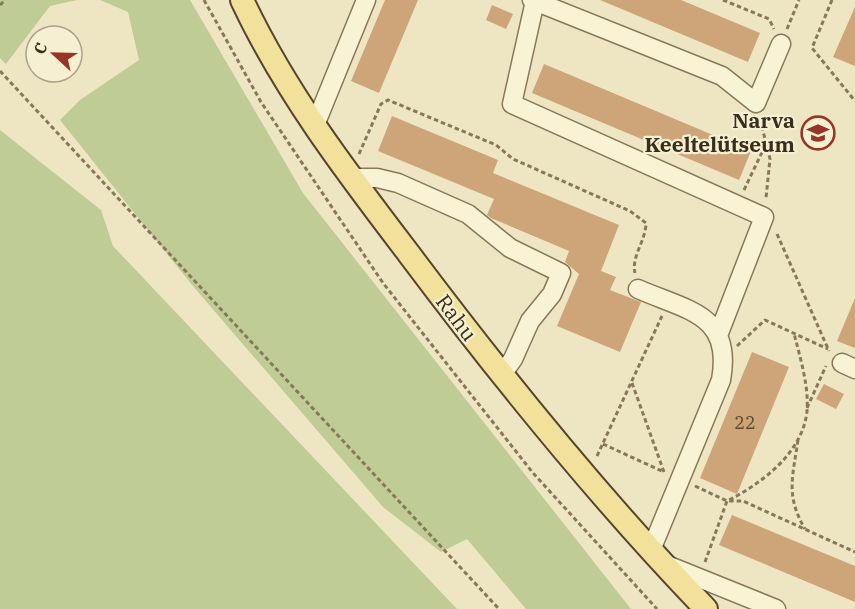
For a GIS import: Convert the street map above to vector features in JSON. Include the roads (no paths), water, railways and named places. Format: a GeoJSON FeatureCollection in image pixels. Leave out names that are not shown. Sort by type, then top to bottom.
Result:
{"type":"FeatureCollection","features":[{"type":"Feature","properties":{"kind":"main road","name":"Rahu"},"geometry":{"type":"LineString","coordinates":[[248,2],[254,26],[315,125],[351,178],[501,376],[656,556],[706,609]]}},
{"type":"Feature","properties":{"kind":"lane"},"geometry":{"type":"LineString","coordinates":[[315,125],[366,0]]}},
{"type":"Feature","properties":{"kind":"lane"},"geometry":{"type":"LineString","coordinates":[[719,333],[764,218],[512,104],[533,1],[722,76],[756,103],[781,44]]}},
{"type":"Feature","properties":{"kind":"lane"},"geometry":{"type":"LineString","coordinates":[[351,178],[377,178],[398,183],[468,214],[510,248],[561,273],[552,294],[530,321],[513,359],[501,376]]}},
{"type":"Feature","properties":{"kind":"lane"},"geometry":{"type":"LineString","coordinates":[[638,289],[706,319],[719,333],[725,358],[721,380],[672,476],[656,556],[699,578],[776,609]]}},
{"type":"Feature","properties":{"kind":"place","name":"Narva Keeltelütseum"},"geometry":{"type":"Point","coordinates":[818,133]}}]}
